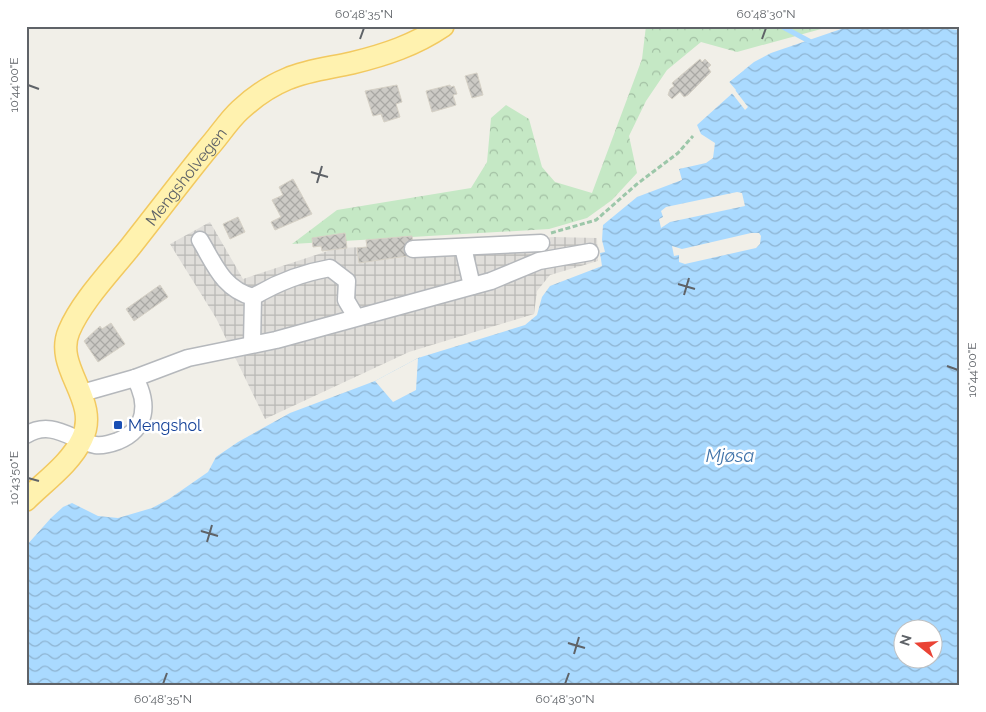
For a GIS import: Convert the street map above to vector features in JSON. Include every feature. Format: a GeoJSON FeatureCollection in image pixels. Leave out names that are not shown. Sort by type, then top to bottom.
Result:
{"type":"FeatureCollection","features":[{"type":"Feature","properties":{"kind":"main road","name":"Mengsholvegen"},"geometry":{"type":"LineString","coordinates":[[82,439],[87,421],[82,393],[66,354],[68,332],[77,316],[239,110],[270,87],[286,79],[304,72],[353,63],[403,49],[443,26]]}},
{"type":"Feature","properties":{"kind":"main road"},"geometry":{"type":"LineString","coordinates":[[26,500],[65,461],[82,439]]}},
{"type":"Feature","properties":{"kind":"lane"},"geometry":{"type":"LineString","coordinates":[[413,249],[463,247],[543,239],[540,261]]}},
{"type":"Feature","properties":{"kind":"lane"},"geometry":{"type":"LineString","coordinates":[[200,240],[224,282],[242,294],[253,296],[278,283],[304,273],[330,268],[347,281],[346,300],[356,317]]}},
{"type":"Feature","properties":{"kind":"lane"},"geometry":{"type":"LineString","coordinates":[[463,247],[472,286]]}},
{"type":"Feature","properties":{"kind":"lane"},"geometry":{"type":"LineString","coordinates":[[82,393],[135,378],[188,358],[252,344],[472,286],[540,261],[590,252]]}},
{"type":"Feature","properties":{"kind":"lane"},"geometry":{"type":"LineString","coordinates":[[252,344],[253,296]]}},
{"type":"Feature","properties":{"kind":"lane"},"geometry":{"type":"LineString","coordinates":[[26,435],[45,429],[54,429],[95,445],[108,445],[128,437],[142,422],[144,408],[141,389],[135,378]]}},
{"type":"Feature","properties":{"kind":"path"},"geometry":{"type":"LineString","coordinates":[[543,239],[596,220],[643,179],[678,154],[693,136]]}},
{"type":"Feature","properties":{"kind":"shaded area"},"geometry":{"type":"Polygon","coordinates":[[[210,222],[243,279],[337,248],[479,243],[553,237],[597,238],[598,261],[550,275],[537,291],[534,314],[409,352],[265,419],[216,318],[170,244],[210,222]]]}},
{"type":"Feature","properties":{"kind":"green space"},"geometry":{"type":"Polygon","coordinates":[[[646,26],[832,26],[737,52],[701,42],[667,70],[646,101],[629,136],[637,173],[612,200],[587,218],[549,229],[292,244],[337,210],[471,188],[487,162],[491,118],[506,105],[529,119],[542,167],[555,182],[592,193],[642,59],[646,26]]]}},
{"type":"Feature","properties":{"kind":"water","name":"Mjøsa"},"geometry":{"type":"Polygon","coordinates":[[[850,26],[911,26],[960,30],[960,686],[26,686],[26,546],[63,507],[72,503],[98,516],[118,518],[152,508],[169,499],[208,472],[216,457],[238,442],[290,413],[375,381],[418,358],[525,325],[537,315],[542,297],[550,286],[602,266],[600,253],[605,252],[602,240],[603,225],[637,197],[682,180],[679,169],[706,163],[713,158],[715,143],[701,134],[697,125],[736,90],[729,82],[754,62],[771,53],[850,26]]]}},
{"type":"Feature","properties":{"kind":"pier"},"geometry":{"type":"Polygon","coordinates":[[[742,69],[744,70],[729,82],[748,107],[745,110],[731,92],[733,90],[727,82],[742,69]]]}},
{"type":"Feature","properties":{"kind":"pier"},"geometry":{"type":"Polygon","coordinates":[[[737,192],[742,193],[745,206],[670,222],[661,228],[659,219],[663,217],[661,211],[666,207],[737,192]]]}},
{"type":"Feature","properties":{"kind":"pier"},"geometry":{"type":"Polygon","coordinates":[[[751,233],[759,233],[761,236],[760,244],[756,248],[685,264],[679,262],[679,255],[674,256],[672,246],[682,249],[751,233]]]}},
{"type":"Feature","properties":{"kind":"pier"},"geometry":{"type":"Polygon","coordinates":[[[418,358],[416,390],[393,402],[375,381],[418,358]]]}},
{"type":"Feature","properties":{"kind":"building"},"geometry":{"type":"Polygon","coordinates":[[[700,59],[702,62],[705,59],[711,65],[708,68],[711,72],[688,95],[684,97],[680,92],[672,99],[668,95],[670,89],[674,86],[672,83],[700,59]]]}},
{"type":"Feature","properties":{"kind":"building"},"geometry":{"type":"Polygon","coordinates":[[[477,73],[483,95],[472,98],[465,76],[477,73]]]}},
{"type":"Feature","properties":{"kind":"building"},"geometry":{"type":"Polygon","coordinates":[[[397,85],[402,102],[396,104],[400,117],[384,122],[381,114],[373,116],[365,91],[397,85]]]}},
{"type":"Feature","properties":{"kind":"building"},"geometry":{"type":"Polygon","coordinates":[[[450,85],[451,87],[454,86],[457,94],[453,95],[456,105],[432,112],[426,91],[450,85]]]}},
{"type":"Feature","properties":{"kind":"building"},"geometry":{"type":"Polygon","coordinates":[[[293,179],[312,214],[275,230],[271,222],[281,217],[272,200],[283,195],[279,187],[293,179]]]}},
{"type":"Feature","properties":{"kind":"building"},"geometry":{"type":"Polygon","coordinates":[[[238,217],[245,232],[230,239],[223,224],[238,217]]]}},
{"type":"Feature","properties":{"kind":"building"},"geometry":{"type":"Polygon","coordinates":[[[345,233],[347,248],[322,251],[321,246],[313,247],[312,238],[345,233]]]}},
{"type":"Feature","properties":{"kind":"building"},"geometry":{"type":"Polygon","coordinates":[[[412,236],[414,255],[359,263],[357,248],[367,247],[366,240],[412,236]]]}},
{"type":"Feature","properties":{"kind":"building"},"geometry":{"type":"Polygon","coordinates":[[[160,285],[168,297],[134,321],[126,309],[160,285]]]}},
{"type":"Feature","properties":{"kind":"building"},"geometry":{"type":"Polygon","coordinates":[[[111,323],[125,344],[98,362],[84,341],[100,326],[102,329],[111,323]]]}},
{"type":"Feature","properties":{"kind":"waterway"},"geometry":{"type":"LineString","coordinates":[[781,26],[809,41]]}},
{"type":"Feature","properties":{"kind":"place","name":"Mengshol"},"geometry":{"type":"Point","coordinates":[118,425]}}]}
